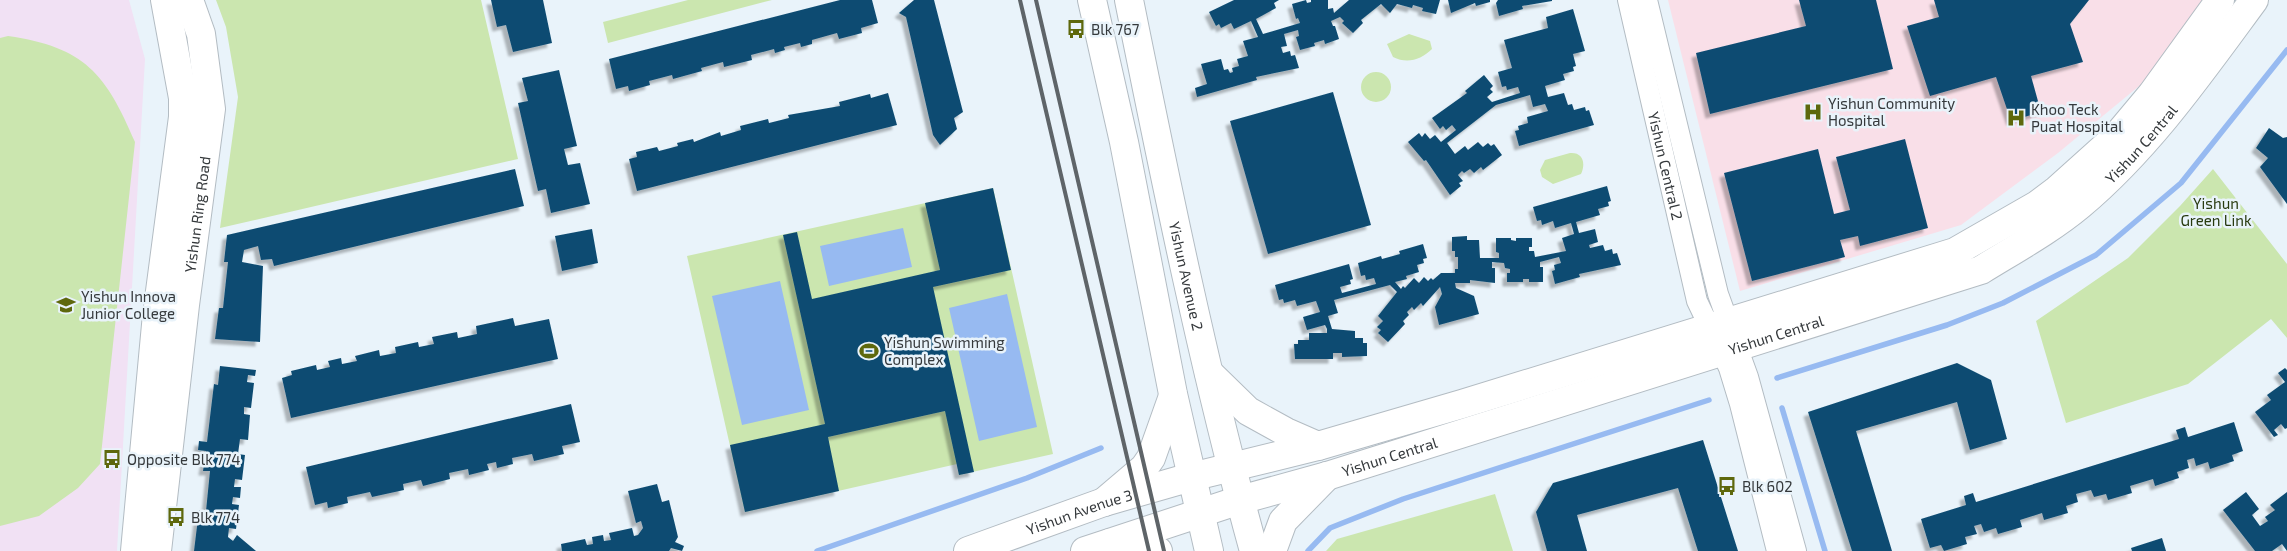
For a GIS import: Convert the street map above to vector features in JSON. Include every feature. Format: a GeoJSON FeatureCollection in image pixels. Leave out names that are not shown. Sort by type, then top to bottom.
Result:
{"type":"FeatureCollection","features":[{"type":"Feature","properties":{"kind":"main road","name":"Yishun Ring Road"},"geometry":{"type":"LineString","coordinates":[[136,551],[156,314],[183,117],[183,98],[165,0]]}},
{"type":"Feature","properties":{"kind":"main road","name":"Yishun Ring Road"},"geometry":{"type":"LineString","coordinates":[[157,551],[185,305],[211,109],[200,34],[189,0]]}},
{"type":"Feature","properties":{"kind":"main road"},"geometry":{"type":"LineString","coordinates":[[1092,0],[1124,142],[1191,477],[1209,551]]}},
{"type":"Feature","properties":{"kind":"main road"},"geometry":{"type":"LineString","coordinates":[[1132,13],[1146,0]]}},
{"type":"Feature","properties":{"kind":"main road","name":"Yishun Central"},"geometry":{"type":"LineString","coordinates":[[1199,513],[1327,476],[1725,337],[1955,252],[2037,204],[2057,190],[2116,137],[2152,94],[2220,0]]}},
{"type":"Feature","properties":{"kind":"main road","name":"Yishun Central"},"geometry":{"type":"LineString","coordinates":[[1191,477],[1318,446],[1507,391],[1975,272],[2044,231],[2079,206],[2135,154],[2254,0]]}},
{"type":"Feature","properties":{"kind":"main road","name":"Yishun Avenue 2"},"geometry":{"type":"LineString","coordinates":[[1132,13],[1209,373],[1231,467],[1254,551]]}},
{"type":"Feature","properties":{"kind":"main road"},"geometry":{"type":"LineString","coordinates":[[1209,373],[1248,411],[1286,432],[1318,446]]}},
{"type":"Feature","properties":{"kind":"main road"},"geometry":{"type":"LineString","coordinates":[[1104,502],[1144,468],[1151,458],[1174,394]]}},
{"type":"Feature","properties":{"kind":"main road"},"geometry":{"type":"LineString","coordinates":[[1272,551],[1283,521],[1327,476]]}},
{"type":"Feature","properties":{"kind":"main road","name":"Yishun Avenue 3"},"geometry":{"type":"LineString","coordinates":[[968,551],[1104,502],[1191,477]]}},
{"type":"Feature","properties":{"kind":"main road"},"geometry":{"type":"LineString","coordinates":[[1098,547],[1199,513]]}},
{"type":"Feature","properties":{"kind":"main road"},"geometry":{"type":"LineString","coordinates":[[1098,547],[1141,545],[1158,551]]}},
{"type":"Feature","properties":{"kind":"street","name":"Yishun Central 2"},"geometry":{"type":"LineString","coordinates":[[1628,0],[1697,301],[1725,337]]}},
{"type":"Feature","properties":{"kind":"street","name":"Yishun Central 2"},"geometry":{"type":"LineString","coordinates":[[1647,0],[1718,294],[1725,337]]}},
{"type":"Feature","properties":{"kind":"street"},"geometry":{"type":"LineString","coordinates":[[1725,337],[1740,376],[1796,551]]}},
{"type":"Feature","properties":{"kind":"street"},"geometry":{"type":"LineString","coordinates":[[1747,401],[1776,551]]}},
{"type":"Feature","properties":{"kind":"shaded area","name":"Yishun Innova Junior College"},"geometry":{"type":"Polygon","coordinates":[[[0,0],[129,0],[145,59],[117,551],[0,551],[0,0]]]}},
{"type":"Feature","properties":{"kind":"shaded area","name":"Yishun Community Hospital"},"geometry":{"type":"Polygon","coordinates":[[[1668,0],[2205,0],[2144,82],[2058,153],[1961,225],[1740,291],[1668,0]]]}},
{"type":"Feature","properties":{"kind":"green space"},"geometry":{"type":"Polygon","coordinates":[[[216,0],[481,0],[518,159],[220,228],[238,97],[226,27],[216,0]]]}},
{"type":"Feature","properties":{"kind":"green space"},"geometry":{"type":"Polygon","coordinates":[[[688,0],[772,0],[608,43],[603,22],[688,0]]]}},
{"type":"Feature","properties":{"kind":"green space"},"geometry":{"type":"Polygon","coordinates":[[[1409,34],[1430,41],[1432,49],[1414,60],[1403,60],[1393,57],[1387,44],[1409,34]]]}},
{"type":"Feature","properties":{"kind":"green space","name":"Yishun Innova Junior College"},"geometry":{"type":"Polygon","coordinates":[[[8,36],[56,48],[74,56],[90,68],[114,98],[135,142],[100,464],[78,488],[39,516],[0,526],[0,38],[8,36]]]}},
{"type":"Feature","properties":{"kind":"green space"},"geometry":{"type":"Polygon","coordinates":[[[1376,72],[1387,76],[1391,87],[1387,98],[1376,102],[1365,98],[1361,87],[1365,76],[1376,72]]]}},
{"type":"Feature","properties":{"kind":"green space"},"geometry":{"type":"Polygon","coordinates":[[[1570,153],[1581,156],[1583,166],[1581,174],[1553,184],[1542,177],[1540,170],[1545,160],[1570,153]]]}},
{"type":"Feature","properties":{"kind":"green space","name":"Yishun Green Link"},"geometry":{"type":"Polygon","coordinates":[[[2213,169],[2287,264],[2287,338],[2271,319],[2188,384],[2066,423],[2036,321],[2128,258],[2180,206],[2213,169]]]}},
{"type":"Feature","properties":{"kind":"green space","name":"Yishun Swimming Complex"},"geometry":{"type":"Polygon","coordinates":[[[993,188],[1053,454],[959,475],[957,464],[745,512],[687,256],[993,188]]]}},
{"type":"Feature","properties":{"kind":"green space"},"geometry":{"type":"Polygon","coordinates":[[[1495,494],[1513,551],[1326,551],[1337,539],[1495,494]]]}},
{"type":"Feature","properties":{"kind":"water"},"geometry":{"type":"Polygon","coordinates":[[[903,228],[912,267],[829,286],[820,246],[903,228]]]}},
{"type":"Feature","properties":{"kind":"water"},"geometry":{"type":"Polygon","coordinates":[[[780,281],[809,410],[742,425],[712,296],[780,281]]]}},
{"type":"Feature","properties":{"kind":"water"},"geometry":{"type":"Polygon","coordinates":[[[1007,294],[1037,427],[979,441],[949,308],[1007,294]]]}},
{"type":"Feature","properties":{"kind":"building"},"geometry":{"type":"Polygon","coordinates":[[[491,0],[543,0],[552,43],[513,52],[506,25],[497,27],[491,0]]]}},
{"type":"Feature","properties":{"kind":"building"},"geometry":{"type":"Polygon","coordinates":[[[840,0],[872,0],[878,23],[861,28],[862,33],[839,39],[837,33],[812,40],[812,44],[801,47],[800,43],[784,47],[785,50],[775,53],[774,49],[751,55],[752,60],[724,67],[723,62],[701,68],[702,71],[673,79],[672,75],[649,81],[650,85],[629,91],[628,86],[616,89],[609,59],[840,0]]]}},
{"type":"Feature","properties":{"kind":"building"},"geometry":{"type":"Polygon","coordinates":[[[914,0],[934,0],[963,112],[954,118],[957,129],[940,145],[933,135],[906,17],[899,13],[914,0]]]}},
{"type":"Feature","properties":{"kind":"building"},"geometry":{"type":"Polygon","coordinates":[[[1234,0],[1279,0],[1274,3],[1276,8],[1256,19],[1263,34],[1300,23],[1298,18],[1296,19],[1292,4],[1306,0],[1307,3],[1311,2],[1311,0],[1328,0],[1328,9],[1333,8],[1334,13],[1349,0],[1440,0],[1436,14],[1422,11],[1423,8],[1413,5],[1412,8],[1397,4],[1390,13],[1381,4],[1361,20],[1363,23],[1353,33],[1342,23],[1344,21],[1340,17],[1331,21],[1333,26],[1335,26],[1339,39],[1325,44],[1324,40],[1314,43],[1315,46],[1300,50],[1296,37],[1299,36],[1298,30],[1284,34],[1287,46],[1281,47],[1283,53],[1290,51],[1291,56],[1295,55],[1299,68],[1256,77],[1257,80],[1197,97],[1195,88],[1207,84],[1201,64],[1221,59],[1224,70],[1228,69],[1230,73],[1233,72],[1232,68],[1239,66],[1237,59],[1248,56],[1243,41],[1258,37],[1251,21],[1234,29],[1231,23],[1221,28],[1219,24],[1216,26],[1209,12],[1234,0]]]}},
{"type":"Feature","properties":{"kind":"building"},"geometry":{"type":"Polygon","coordinates":[[[1448,0],[1490,0],[1490,2],[1476,6],[1475,3],[1451,13],[1448,0]]]}},
{"type":"Feature","properties":{"kind":"building"},"geometry":{"type":"Polygon","coordinates":[[[1498,0],[1552,1],[1522,6],[1523,9],[1499,16],[1496,3],[1498,0]]]}},
{"type":"Feature","properties":{"kind":"building"},"geometry":{"type":"Polygon","coordinates":[[[1799,0],[1876,0],[1893,69],[1710,114],[1696,53],[1806,26],[1799,0]]]}},
{"type":"Feature","properties":{"kind":"building"},"geometry":{"type":"Polygon","coordinates":[[[1934,0],[2089,0],[2070,24],[2083,62],[2031,76],[2041,112],[2011,121],[1996,77],[1930,96],[1907,26],[1939,17],[1934,0]]]}},
{"type":"Feature","properties":{"kind":"building"},"geometry":{"type":"Polygon","coordinates":[[[1573,9],[1585,51],[1573,54],[1576,66],[1573,67],[1574,71],[1563,74],[1565,80],[1545,86],[1548,97],[1564,93],[1568,105],[1572,104],[1574,110],[1585,107],[1586,111],[1589,110],[1594,125],[1519,146],[1515,131],[1519,130],[1518,126],[1528,123],[1527,117],[1548,111],[1545,104],[1533,107],[1530,95],[1496,105],[1447,143],[1455,154],[1465,146],[1468,150],[1478,142],[1483,147],[1488,143],[1491,146],[1494,144],[1502,155],[1483,170],[1481,167],[1474,173],[1470,169],[1464,173],[1462,171],[1458,175],[1463,181],[1459,183],[1461,186],[1450,195],[1426,160],[1424,161],[1408,142],[1419,133],[1422,137],[1425,133],[1430,139],[1435,135],[1441,142],[1456,130],[1452,125],[1446,130],[1443,126],[1440,129],[1432,118],[1467,93],[1465,91],[1484,75],[1493,86],[1490,89],[1493,92],[1487,97],[1492,102],[1520,93],[1518,87],[1507,90],[1506,86],[1502,87],[1498,72],[1512,68],[1504,40],[1548,28],[1546,17],[1573,9]]]}},
{"type":"Feature","properties":{"kind":"building"},"geometry":{"type":"Polygon","coordinates":[[[559,70],[577,146],[564,149],[568,165],[580,163],[590,204],[551,213],[546,189],[538,191],[518,103],[528,101],[522,78],[559,70]]]}},
{"type":"Feature","properties":{"kind":"building"},"geometry":{"type":"Polygon","coordinates":[[[1333,92],[1371,225],[1268,254],[1230,121],[1333,92]]]}},
{"type":"Feature","properties":{"kind":"building"},"geometry":{"type":"Polygon","coordinates":[[[888,93],[897,125],[637,191],[629,159],[637,157],[636,152],[657,147],[659,151],[678,146],[677,143],[693,139],[694,142],[720,132],[721,136],[741,130],[740,126],[768,119],[769,123],[789,118],[788,115],[840,106],[839,102],[870,94],[871,98],[888,93]]]}},
{"type":"Feature","properties":{"kind":"building"},"geometry":{"type":"Polygon","coordinates":[[[2269,128],[2283,138],[2287,137],[2287,204],[2260,167],[2268,158],[2256,148],[2269,128]]]}},
{"type":"Feature","properties":{"kind":"building"},"geometry":{"type":"Polygon","coordinates":[[[1905,139],[1928,228],[1860,246],[1858,236],[1840,240],[1845,257],[1752,281],[1724,173],[1818,149],[1834,214],[1850,210],[1836,157],[1905,139]]]}},
{"type":"Feature","properties":{"kind":"building"},"geometry":{"type":"Polygon","coordinates":[[[515,169],[524,206],[274,266],[272,259],[261,260],[258,246],[244,250],[242,262],[263,266],[260,342],[215,339],[219,308],[223,308],[228,262],[224,262],[227,235],[515,169]]]}},
{"type":"Feature","properties":{"kind":"building"},"geometry":{"type":"Polygon","coordinates":[[[1607,186],[1611,201],[1608,202],[1609,206],[1598,209],[1600,215],[1576,222],[1579,233],[1595,229],[1598,242],[1589,245],[1590,248],[1603,245],[1605,251],[1612,249],[1613,254],[1617,253],[1621,265],[1579,274],[1580,277],[1555,284],[1552,271],[1555,270],[1554,265],[1561,263],[1559,257],[1540,262],[1540,267],[1543,267],[1543,282],[1529,282],[1529,279],[1523,279],[1523,282],[1507,282],[1507,273],[1510,273],[1510,269],[1505,268],[1504,263],[1492,262],[1492,268],[1495,268],[1495,283],[1470,280],[1470,283],[1455,283],[1456,288],[1474,296],[1479,314],[1439,325],[1435,307],[1442,294],[1440,287],[1423,306],[1421,303],[1414,310],[1412,307],[1407,312],[1409,315],[1403,321],[1405,324],[1388,342],[1378,333],[1381,330],[1377,327],[1383,321],[1378,316],[1397,292],[1390,285],[1334,300],[1338,313],[1328,316],[1332,329],[1355,331],[1355,338],[1363,338],[1363,343],[1367,343],[1367,356],[1342,357],[1342,353],[1333,353],[1333,359],[1295,359],[1294,344],[1298,344],[1298,340],[1309,340],[1309,333],[1327,333],[1327,329],[1325,325],[1307,330],[1303,317],[1320,312],[1316,301],[1297,306],[1295,300],[1284,303],[1283,299],[1279,300],[1275,285],[1349,264],[1353,279],[1350,280],[1351,284],[1340,287],[1342,293],[1376,284],[1374,278],[1366,280],[1365,275],[1361,276],[1358,263],[1381,256],[1382,259],[1400,254],[1399,251],[1423,244],[1427,258],[1423,259],[1424,263],[1417,265],[1419,272],[1406,276],[1407,279],[1395,282],[1401,289],[1403,286],[1405,288],[1414,278],[1419,283],[1424,277],[1428,281],[1431,278],[1433,280],[1441,273],[1455,273],[1455,269],[1458,269],[1458,257],[1455,257],[1455,251],[1452,251],[1452,237],[1467,236],[1467,240],[1479,240],[1480,258],[1499,258],[1499,253],[1496,252],[1496,238],[1511,238],[1511,240],[1516,241],[1516,238],[1532,238],[1532,247],[1529,247],[1529,251],[1534,251],[1535,257],[1566,251],[1562,238],[1574,234],[1571,223],[1555,228],[1553,221],[1542,225],[1541,220],[1537,221],[1533,207],[1607,186]]]}},
{"type":"Feature","properties":{"kind":"building"},"geometry":{"type":"Polygon","coordinates":[[[993,188],[1011,270],[933,287],[974,472],[959,475],[945,411],[828,437],[839,491],[745,512],[730,445],[825,424],[783,235],[797,232],[812,299],[940,270],[925,203],[993,188]]]}},
{"type":"Feature","properties":{"kind":"building"},"geometry":{"type":"Polygon","coordinates":[[[592,229],[598,263],[562,271],[555,236],[592,229]]]}},
{"type":"Feature","properties":{"kind":"building"},"geometry":{"type":"Polygon","coordinates":[[[513,318],[515,326],[549,319],[558,359],[291,418],[282,378],[292,375],[291,371],[316,365],[317,370],[330,367],[328,361],[341,358],[342,364],[357,361],[355,356],[379,350],[380,356],[396,353],[395,347],[418,342],[419,347],[434,344],[432,337],[457,332],[458,338],[477,334],[476,326],[513,318]]]}},
{"type":"Feature","properties":{"kind":"building"},"geometry":{"type":"Polygon","coordinates":[[[1957,363],[1991,380],[2007,439],[1970,450],[1957,402],[1856,431],[1892,551],[1852,551],[1808,412],[1957,363]]]}},
{"type":"Feature","properties":{"kind":"building"},"geometry":{"type":"Polygon","coordinates":[[[220,366],[256,370],[255,376],[248,375],[247,382],[254,383],[251,408],[244,407],[244,414],[250,415],[248,440],[240,439],[238,454],[245,455],[242,480],[235,479],[234,487],[241,487],[240,498],[233,497],[232,504],[239,505],[236,529],[229,528],[228,537],[233,541],[237,535],[256,551],[194,551],[199,510],[206,511],[210,471],[203,471],[206,451],[198,450],[199,441],[207,442],[214,384],[218,385],[220,366]]]}},
{"type":"Feature","properties":{"kind":"building"},"geometry":{"type":"Polygon","coordinates":[[[2285,368],[2287,370],[2287,428],[2285,429],[2281,424],[2274,430],[2278,435],[2274,437],[2255,412],[2271,400],[2267,395],[2285,382],[2278,373],[2285,368]]]}},
{"type":"Feature","properties":{"kind":"building"},"geometry":{"type":"Polygon","coordinates":[[[571,404],[580,442],[562,446],[564,454],[534,461],[532,454],[512,458],[513,464],[497,468],[496,462],[487,464],[489,470],[469,475],[468,469],[449,473],[450,479],[423,486],[421,480],[403,484],[404,490],[372,497],[370,492],[347,497],[348,503],[328,508],[327,502],[315,505],[306,467],[571,404]]]}},
{"type":"Feature","properties":{"kind":"building"},"geometry":{"type":"Polygon","coordinates":[[[2234,422],[2243,451],[2232,455],[2234,461],[2210,469],[2208,462],[2196,466],[2194,458],[2187,460],[2189,468],[2177,472],[2179,478],[2155,486],[2153,479],[2130,486],[2132,493],[2108,500],[2106,494],[2094,497],[2091,490],[2076,494],[2078,502],[2066,506],[2068,513],[2044,520],[2042,513],[2020,520],[2022,527],[1998,534],[1996,528],[1984,532],[1981,524],[1974,526],[1977,534],[1965,537],[1967,544],[1944,551],[1941,545],[1930,548],[1921,519],[1966,505],[1964,496],[1973,493],[1976,502],[2179,439],[2176,430],[2185,427],[2188,437],[2234,422]]]}},
{"type":"Feature","properties":{"kind":"building"},"geometry":{"type":"Polygon","coordinates":[[[1703,440],[1738,551],[1698,551],[1678,488],[1577,515],[1587,551],[1547,551],[1536,512],[1553,483],[1703,440]]]}},
{"type":"Feature","properties":{"kind":"building"},"geometry":{"type":"Polygon","coordinates":[[[657,484],[662,502],[669,500],[678,537],[675,542],[684,546],[682,551],[671,548],[669,551],[562,551],[561,544],[585,539],[587,545],[593,544],[592,537],[603,535],[604,541],[611,540],[609,533],[632,528],[634,536],[638,535],[643,528],[641,521],[636,523],[628,491],[657,484]]]}},
{"type":"Feature","properties":{"kind":"building"},"geometry":{"type":"Polygon","coordinates":[[[2246,492],[2259,509],[2252,515],[2260,526],[2268,521],[2265,517],[2275,510],[2270,505],[2287,492],[2287,551],[2282,544],[2272,551],[2255,551],[2223,510],[2246,492]]]}},
{"type":"Feature","properties":{"kind":"building"},"geometry":{"type":"Polygon","coordinates":[[[2162,538],[2166,551],[2132,551],[2131,548],[2162,538]]]}},
{"type":"Feature","properties":{"kind":"waterway"},"geometry":{"type":"LineString","coordinates":[[1777,378],[1947,325],[2003,303],[2096,255],[2181,183],[2287,50]]}},
{"type":"Feature","properties":{"kind":"waterway"},"geometry":{"type":"LineString","coordinates":[[1308,551],[1330,528],[1403,499],[1709,400]]}},
{"type":"Feature","properties":{"kind":"waterway"},"geometry":{"type":"LineString","coordinates":[[1782,408],[1825,551]]}},
{"type":"Feature","properties":{"kind":"waterway"},"geometry":{"type":"LineString","coordinates":[[817,551],[1027,478],[1101,448]]}},
{"type":"Feature","properties":{"kind":"railway"},"geometry":{"type":"LineString","coordinates":[[1020,0],[1149,551]]}},
{"type":"Feature","properties":{"kind":"railway"},"geometry":{"type":"LineString","coordinates":[[1036,0],[1164,551]]}},
{"type":"Feature","properties":{"kind":"place","name":"Blk 767"},"geometry":{"type":"Point","coordinates":[1076,29]}},
{"type":"Feature","properties":{"kind":"place","name":"Yishun Community Hospital"},"geometry":{"type":"Point","coordinates":[1813,112]}},
{"type":"Feature","properties":{"kind":"place","name":"Khoo Teck Puat Hospital"},"geometry":{"type":"Point","coordinates":[2016,118]}},
{"type":"Feature","properties":{"kind":"place","name":"Yishun Innova Junior College"},"geometry":{"type":"Point","coordinates":[66,305]}},
{"type":"Feature","properties":{"kind":"place","name":"Yishun Swimming Complex"},"geometry":{"type":"Point","coordinates":[869,351]}},
{"type":"Feature","properties":{"kind":"place","name":"Opposite Blk 774"},"geometry":{"type":"Point","coordinates":[112,459]}},
{"type":"Feature","properties":{"kind":"place","name":"Blk 602"},"geometry":{"type":"Point","coordinates":[1727,486]}},
{"type":"Feature","properties":{"kind":"place","name":"Blk 774"},"geometry":{"type":"Point","coordinates":[176,517]}}]}
